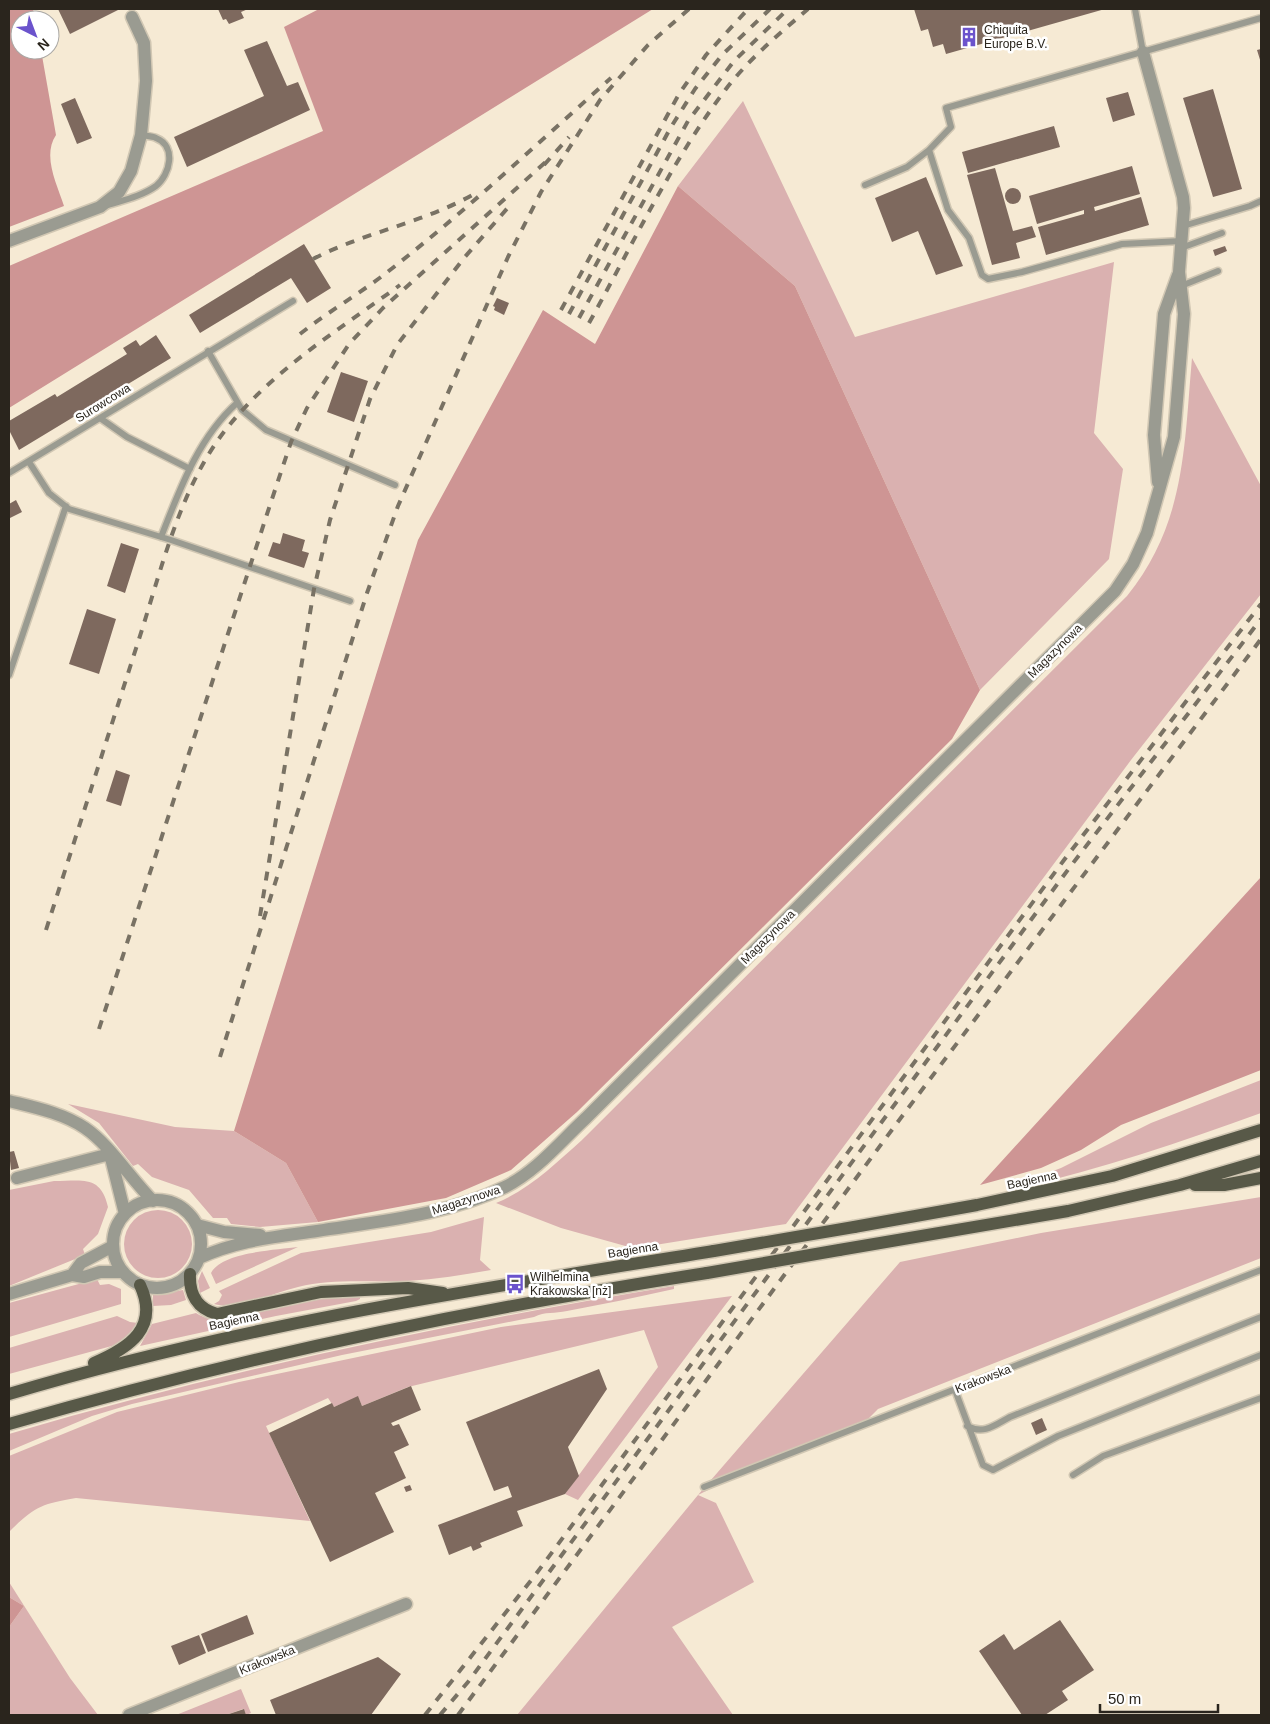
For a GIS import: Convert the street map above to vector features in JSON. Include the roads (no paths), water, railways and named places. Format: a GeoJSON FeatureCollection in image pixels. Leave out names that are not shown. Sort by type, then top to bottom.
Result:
{"type":"FeatureCollection","features":[{"type":"Feature","properties":{"kind":"main road","name":"Bagienna"},"geometry":{"type":"LineString","coordinates":[[9,1394],[60,1378],[258,1330],[450,1294],[714,1252],[854,1227],[1112,1176],[1261,1130]]}},
{"type":"Feature","properties":{"kind":"main road"},"geometry":{"type":"LineString","coordinates":[[9,1424],[111,1394],[251,1359],[374,1333],[603,1289],[707,1273],[1068,1210],[1180,1186],[1261,1160]]}},
{"type":"Feature","properties":{"kind":"main road"},"geometry":{"type":"LineString","coordinates":[[1180,1186],[1224,1185],[1261,1178]]}},
{"type":"Feature","properties":{"kind":"main road"},"geometry":{"type":"LineString","coordinates":[[190,1274],[191,1290],[197,1302],[210,1312],[217,1314],[321,1292],[408,1288],[450,1294]]}},
{"type":"Feature","properties":{"kind":"main road"},"geometry":{"type":"LineString","coordinates":[[60,1378],[121,1352],[131,1342],[144,1325],[147,1313],[146,1297],[140,1285]]}},
{"type":"Feature","properties":{"kind":"street"},"geometry":{"type":"LineString","coordinates":[[9,241],[52,223],[100,208],[119,192],[131,171],[141,135],[146,81],[144,43],[132,17]]}},
{"type":"Feature","properties":{"kind":"street","name":"Magazynowa"},"geometry":{"type":"LineString","coordinates":[[1143,52],[1183,197],[1183,226],[1179,272],[1164,314],[1154,435],[1158,486]]}},
{"type":"Feature","properties":{"kind":"street","name":"Magazynowa"},"geometry":{"type":"LineString","coordinates":[[200,1258],[238,1243],[270,1236],[317,1231],[449,1208],[506,1186],[537,1164],[1115,591],[1138,554],[1147,533],[1158,486],[1174,437],[1184,314],[1179,272]]}},
{"type":"Feature","properties":{"kind":"street"},"geometry":{"type":"LineString","coordinates":[[9,1101],[75,1122],[96,1138],[153,1201]]}},
{"type":"Feature","properties":{"kind":"street"},"geometry":{"type":"LineString","coordinates":[[13,1178],[110,1154]]}},
{"type":"Feature","properties":{"kind":"street"},"geometry":{"type":"LineString","coordinates":[[110,1154],[125,1214]]}},
{"type":"Feature","properties":{"kind":"street"},"geometry":{"type":"LineString","coordinates":[[153,1201],[163,1201],[183,1208],[197,1225],[201,1241],[200,1258],[190,1274],[182,1281],[162,1288],[140,1285],[123,1272],[118,1264],[114,1246],[116,1229],[125,1214],[138,1205],[153,1201]]}},
{"type":"Feature","properties":{"kind":"street","name":"Magazynowa"},"geometry":{"type":"LineString","coordinates":[[197,1225],[224,1232],[270,1236]]}},
{"type":"Feature","properties":{"kind":"street"},"geometry":{"type":"LineString","coordinates":[[72,1275],[81,1263],[114,1246]]}},
{"type":"Feature","properties":{"kind":"street"},"geometry":{"type":"LineString","coordinates":[[9,1294],[72,1275],[84,1277],[100,1272],[123,1272]]}},
{"type":"Feature","properties":{"kind":"street","name":"Krakowska"},"geometry":{"type":"LineString","coordinates":[[129,1715],[406,1604]]}},
{"type":"Feature","properties":{"kind":"lane"},"geometry":{"type":"LineString","coordinates":[[1135,9],[1143,52]]}},
{"type":"Feature","properties":{"kind":"lane"},"geometry":{"type":"LineString","coordinates":[[865,185],[908,167],[930,150],[951,127],[946,108],[1261,18]]}},
{"type":"Feature","properties":{"kind":"lane"},"geometry":{"type":"LineString","coordinates":[[100,208],[138,196],[155,186],[165,177],[170,161],[167,147],[157,138],[141,135]]}},
{"type":"Feature","properties":{"kind":"lane"},"geometry":{"type":"LineString","coordinates":[[930,150],[948,210],[969,238],[982,275],[988,279],[1022,272],[1122,244],[1182,244],[1222,233]]}},
{"type":"Feature","properties":{"kind":"lane"},"geometry":{"type":"LineString","coordinates":[[1183,226],[1261,201]]}},
{"type":"Feature","properties":{"kind":"lane"},"geometry":{"type":"LineString","coordinates":[[1181,286],[1218,271]]}},
{"type":"Feature","properties":{"kind":"lane","name":"Surowcowa"},"geometry":{"type":"LineString","coordinates":[[9,474],[293,301]]}},
{"type":"Feature","properties":{"kind":"lane"},"geometry":{"type":"LineString","coordinates":[[208,352],[237,404],[266,430],[396,485]]}},
{"type":"Feature","properties":{"kind":"lane"},"geometry":{"type":"LineString","coordinates":[[162,537],[179,491],[202,446],[222,417],[237,404]]}},
{"type":"Feature","properties":{"kind":"lane"},"geometry":{"type":"LineString","coordinates":[[100,418],[127,437],[190,469]]}},
{"type":"Feature","properties":{"kind":"lane"},"geometry":{"type":"LineString","coordinates":[[29,462],[49,493],[66,506],[350,601]]}},
{"type":"Feature","properties":{"kind":"lane"},"geometry":{"type":"LineString","coordinates":[[9,675],[66,506]]}},
{"type":"Feature","properties":{"kind":"lane","name":"Krakowska"},"geometry":{"type":"LineString","coordinates":[[704,1487],[1261,1270]]}},
{"type":"Feature","properties":{"kind":"lane"},"geometry":{"type":"LineString","coordinates":[[967,1426],[986,1430],[1010,1417],[1261,1317]]}},
{"type":"Feature","properties":{"kind":"lane"},"geometry":{"type":"LineString","coordinates":[[955,1390],[983,1465],[994,1470],[1058,1436],[1261,1356]]}},
{"type":"Feature","properties":{"kind":"lane"},"geometry":{"type":"LineString","coordinates":[[1073,1475],[1103,1456],[1261,1398]]}},
{"type":"Feature","properties":{"kind":"railway"},"geometry":{"type":"LineString","coordinates":[[220,1057],[367,593],[398,506],[508,257],[541,192],[600,100],[648,45],[689,9]]}},
{"type":"Feature","properties":{"kind":"railway"},"geometry":{"type":"LineString","coordinates":[[561,310],[679,94],[706,55],[748,9]]}},
{"type":"Feature","properties":{"kind":"railway"},"geometry":{"type":"LineString","coordinates":[[569,314],[671,127],[695,89],[722,55],[770,9]]}},
{"type":"Feature","properties":{"kind":"railway"},"geometry":{"type":"LineString","coordinates":[[579,318],[688,121],[734,61],[788,9]]}},
{"type":"Feature","properties":{"kind":"railway"},"geometry":{"type":"LineString","coordinates":[[589,323],[654,203],[706,116],[745,67],[808,9]]}},
{"type":"Feature","properties":{"kind":"railway"},"geometry":{"type":"LineString","coordinates":[[300,334],[379,278],[447,224],[611,78]]}},
{"type":"Feature","properties":{"kind":"railway"},"geometry":{"type":"LineString","coordinates":[[544,165],[569,137]]}},
{"type":"Feature","properties":{"kind":"railway"},"geometry":{"type":"LineString","coordinates":[[99,1029],[291,442],[307,408],[349,344],[383,308],[548,160]]}},
{"type":"Feature","properties":{"kind":"railway"},"geometry":{"type":"LineString","coordinates":[[313,259],[353,242],[435,213],[474,194]]}},
{"type":"Feature","properties":{"kind":"railway"},"geometry":{"type":"LineString","coordinates":[[260,916],[314,589],[330,520],[370,399],[397,345],[464,258],[512,203]]}},
{"type":"Feature","properties":{"kind":"railway"},"geometry":{"type":"LineString","coordinates":[[46,930],[174,529],[197,476],[227,428],[265,387],[331,334],[400,285]]}},
{"type":"Feature","properties":{"kind":"railway"},"geometry":{"type":"LineString","coordinates":[[425,1715],[536,1574],[1064,860],[1261,604]]}},
{"type":"Feature","properties":{"kind":"railway"},"geometry":{"type":"LineString","coordinates":[[440,1715],[468,1682],[1070,867],[1261,619]]}},
{"type":"Feature","properties":{"kind":"railway"},"geometry":{"type":"LineString","coordinates":[[458,1715],[897,1123],[1261,639]]}},
{"type":"Feature","properties":{"kind":"place","name":"Chiquita Europe B.V."},"geometry":{"type":"Point","coordinates":[969,37]}},
{"type":"Feature","properties":{"kind":"place","name":"Wilhelmina Krakowska [nż]"},"geometry":{"type":"Point","coordinates":[515,1284]}}]}
